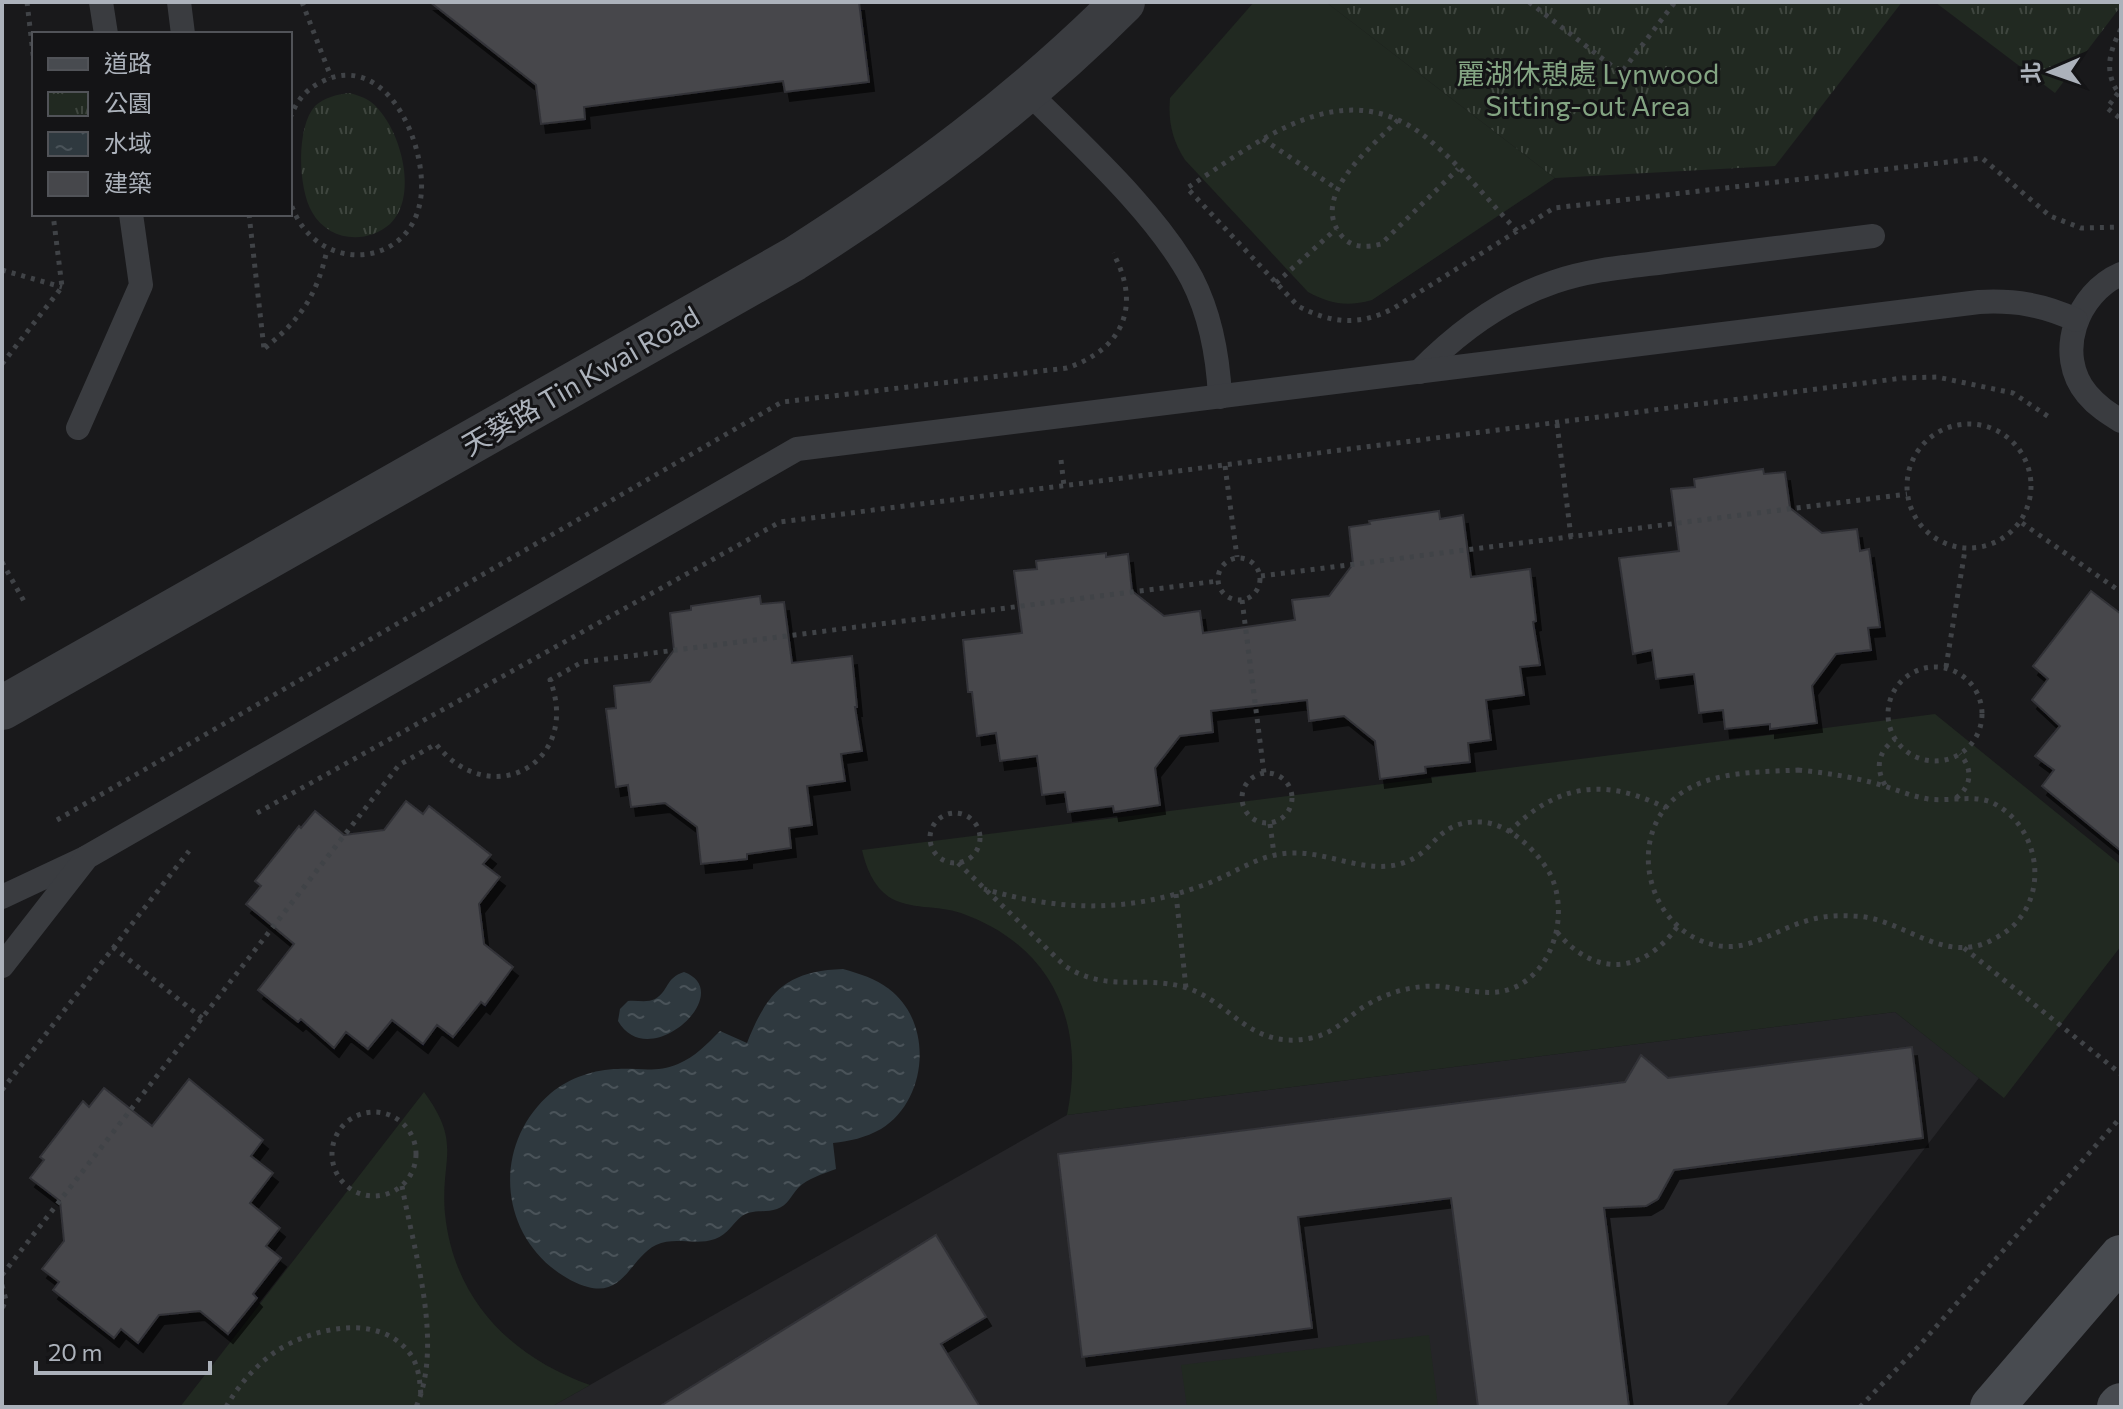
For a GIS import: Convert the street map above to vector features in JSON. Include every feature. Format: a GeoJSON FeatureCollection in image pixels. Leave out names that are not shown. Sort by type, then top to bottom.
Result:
{"type":"FeatureCollection","features":[{"type":"Feature","properties":{"kind":"main road"},"geometry":{"type":"LineString","coordinates":[[1992,1407],[2121,1257]]}},
{"type":"Feature","properties":{"kind":"street","name":"天葵路 Tin Kwai Road"},"geometry":{"type":"LineString","coordinates":[[2,708],[794,259],[875,208],[943,159],[1027,91],[1123,2]]}},
{"type":"Feature","properties":{"kind":"lane"},"geometry":{"type":"LineString","coordinates":[[101,2],[106,32]]}},
{"type":"Feature","properties":{"kind":"lane"},"geometry":{"type":"LineString","coordinates":[[179,2],[183,32]]}},
{"type":"Feature","properties":{"kind":"lane"},"geometry":{"type":"LineString","coordinates":[[1027,91],[1089,153],[1171,246],[1193,281],[1208,318],[1218,357],[1220,397]]}},
{"type":"Feature","properties":{"kind":"lane"},"geometry":{"type":"LineString","coordinates":[[78,428],[141,285],[131,216]]}},
{"type":"Feature","properties":{"kind":"lane"},"geometry":{"type":"LineString","coordinates":[[1419,372],[1445,345],[1475,322],[1507,302],[1555,281],[1605,270],[1873,236]]}},
{"type":"Feature","properties":{"kind":"lane"},"geometry":{"type":"LineString","coordinates":[[2121,274],[2107,280],[2089,298],[2076,320],[2071,344],[2074,369],[2084,392],[2101,410],[2121,421]]}},
{"type":"Feature","properties":{"kind":"lane"},"geometry":{"type":"LineString","coordinates":[[2,897],[87,857],[797,449],[1992,301],[2029,303],[2076,320]]}},
{"type":"Feature","properties":{"kind":"lane"},"geometry":{"type":"LineString","coordinates":[[2,966],[87,857]]}},
{"type":"Feature","properties":{"kind":"path"},"geometry":{"type":"LineString","coordinates":[[27,2],[32,45]]}},
{"type":"Feature","properties":{"kind":"path"},"geometry":{"type":"LineString","coordinates":[[302,2],[331,77]]}},
{"type":"Feature","properties":{"kind":"path"},"geometry":{"type":"LineString","coordinates":[[1529,2],[1621,73],[1675,2]]}},
{"type":"Feature","properties":{"kind":"path"},"geometry":{"type":"LineString","coordinates":[[2121,29],[2111,49],[2109,74],[2120,95],[2107,108],[2121,119]]}},
{"type":"Feature","properties":{"kind":"path"},"geometry":{"type":"LineString","coordinates":[[292,114],[299,99],[331,77],[350,76],[369,80],[386,91],[404,117],[417,146],[422,170],[417,215],[406,232],[391,245],[373,254],[350,255],[327,250],[308,236],[295,218],[292,208]]}},
{"type":"Feature","properties":{"kind":"path"},"geometry":{"type":"LineString","coordinates":[[1187,188],[1300,119],[1324,112],[1373,112],[1398,120],[1422,134],[1517,231]]}},
{"type":"Feature","properties":{"kind":"path"},"geometry":{"type":"LineString","coordinates":[[1398,120],[1347,172],[1337,189],[1333,217],[1336,229],[1344,239],[1369,248],[1381,244],[1458,169]]}},
{"type":"Feature","properties":{"kind":"path"},"geometry":{"type":"LineString","coordinates":[[1263,139],[1337,189]]}},
{"type":"Feature","properties":{"kind":"path"},"geometry":{"type":"LineString","coordinates":[[2,364],[62,287],[53,216]]}},
{"type":"Feature","properties":{"kind":"path"},"geometry":{"type":"LineString","coordinates":[[249,216],[264,349],[301,314],[322,272],[327,250]]}},
{"type":"Feature","properties":{"kind":"path"},"geometry":{"type":"LineString","coordinates":[[1276,283],[1336,229]]}},
{"type":"Feature","properties":{"kind":"path"},"geometry":{"type":"LineString","coordinates":[[2,270],[62,287]]}},
{"type":"Feature","properties":{"kind":"path"},"geometry":{"type":"LineString","coordinates":[[243,821],[780,522],[1903,378],[1937,377],[2013,393],[2049,416]]}},
{"type":"Feature","properties":{"kind":"path"},"geometry":{"type":"LineString","coordinates":[[1974,423],[1994,429],[2013,441],[2026,459],[2032,480],[2030,503],[2022,523],[2006,538],[1987,547],[1965,550],[1944,544],[1927,532],[1913,515],[1907,494],[1908,472],[1917,451],[1932,436],[1952,426],[1974,423]]}},
{"type":"Feature","properties":{"kind":"path"},"geometry":{"type":"LineString","coordinates":[[1557,424],[1571,537]]}},
{"type":"Feature","properties":{"kind":"path"},"geometry":{"type":"LineString","coordinates":[[1225,466],[1237,557]]}},
{"type":"Feature","properties":{"kind":"path"},"geometry":{"type":"LineString","coordinates":[[1261,576],[1907,494]]}},
{"type":"Feature","properties":{"kind":"path"},"geometry":{"type":"LineString","coordinates":[[2022,523],[2121,592]]}},
{"type":"Feature","properties":{"kind":"path"},"geometry":{"type":"LineString","coordinates":[[1946,667],[1965,550]]}},
{"type":"Feature","properties":{"kind":"path"},"geometry":{"type":"LineString","coordinates":[[1237,557],[1248,559],[1257,566],[1261,576],[1259,587],[1252,596],[1242,600],[1231,599],[1222,592],[1218,581],[1219,570],[1227,561],[1237,557]]}},
{"type":"Feature","properties":{"kind":"path"},"geometry":{"type":"LineString","coordinates":[[2,562],[25,603]]}},
{"type":"Feature","properties":{"kind":"path"},"geometry":{"type":"LineString","coordinates":[[2,1275],[399,765],[436,744],[448,759],[483,777],[503,776],[522,770],[539,758],[552,741],[558,721],[557,699],[550,680],[582,662],[1218,581]]}},
{"type":"Feature","properties":{"kind":"path"},"geometry":{"type":"LineString","coordinates":[[1242,600],[1264,773]]}},
{"type":"Feature","properties":{"kind":"path"},"geometry":{"type":"LineString","coordinates":[[1930,666],[1946,667],[1960,673],[1972,684],[1980,698],[1983,714],[1981,729],[1960,754],[1947,760],[1918,758],[1905,751],[1895,739],[1889,724],[1888,708],[1902,680],[1930,666]]}},
{"type":"Feature","properties":{"kind":"path"},"geometry":{"type":"LineString","coordinates":[[1885,786],[1879,775],[1879,760],[1884,748],[1895,739]]}},
{"type":"Feature","properties":{"kind":"path"},"geometry":{"type":"LineString","coordinates":[[1951,801],[1961,795],[1968,785],[1967,763],[1960,754]]}},
{"type":"Feature","properties":{"kind":"path"},"geometry":{"type":"LineString","coordinates":[[1798,770],[1843,775],[1885,786],[1907,794],[1951,801],[1974,798],[1993,803],[2011,816],[2025,833],[2033,853],[2036,876],[2031,897],[2021,917],[2005,933],[1985,944],[1964,948],[1942,946],[1894,924],[1864,916],[1833,915],[1803,921],[1751,945],[1725,947],[1699,940],[1677,927],[1660,907],[1650,883],[1647,856],[1653,831],[1666,808],[1685,790],[1709,781],[1753,772],[1798,770]]}},
{"type":"Feature","properties":{"kind":"path"},"geometry":{"type":"LineString","coordinates":[[1264,773],[1276,775],[1287,783],[1293,795],[1290,809],[1283,819],[1270,824],[1257,822],[1247,814],[1242,801],[1243,789],[1252,778],[1264,773]]}},
{"type":"Feature","properties":{"kind":"path"},"geometry":{"type":"LineString","coordinates":[[1509,832],[1529,812],[1554,798],[1580,790],[1625,792],[1666,808]]}},
{"type":"Feature","properties":{"kind":"path"},"geometry":{"type":"LineString","coordinates":[[958,863],[970,858],[979,848],[980,835],[975,822],[965,815],[951,812],[939,817],[932,828],[929,842],[934,853],[945,862],[958,863],[984,889],[1065,966],[1079,975],[1108,983],[1156,983],[1186,988],[1212,1001],[1257,1033],[1284,1040],[1312,1038],[1337,1028],[1360,1009],[1385,995],[1413,988],[1439,986],[1489,993],[1513,988],[1535,975],[1549,954],[1556,931],[1558,906],[1554,881],[1542,861],[1527,844],[1486,822],[1461,822],[1439,833],[1423,852],[1404,863],[1379,866],[1295,852],[1274,855],[1176,894],[1113,906],[1069,907],[1026,901],[984,889]]}},
{"type":"Feature","properties":{"kind":"path"},"geometry":{"type":"LineString","coordinates":[[1270,824],[1274,855]]}},
{"type":"Feature","properties":{"kind":"path"},"geometry":{"type":"LineString","coordinates":[[2,1090],[187,852],[201,844]]}},
{"type":"Feature","properties":{"kind":"path"},"geometry":{"type":"LineString","coordinates":[[1176,894],[1186,988]]}},
{"type":"Feature","properties":{"kind":"path"},"geometry":{"type":"LineString","coordinates":[[1556,931],[1569,947],[1585,958],[1626,964],[1647,957],[1665,944],[1677,927]]}},
{"type":"Feature","properties":{"kind":"path"},"geometry":{"type":"LineString","coordinates":[[113,947],[202,1018]]}},
{"type":"Feature","properties":{"kind":"path"},"geometry":{"type":"LineString","coordinates":[[1964,948],[2121,1074]]}},
{"type":"Feature","properties":{"kind":"path"},"geometry":{"type":"LineString","coordinates":[[402,1186],[391,1194],[377,1197],[352,1190],[342,1181],[335,1170],[333,1144],[347,1122],[360,1114],[389,1114],[402,1122],[416,1146],[416,1161],[411,1175],[402,1186],[428,1326],[428,1361],[416,1407]]}},
{"type":"Feature","properties":{"kind":"path"},"geometry":{"type":"LineString","coordinates":[[1860,1407],[1919,1346],[2121,1117]]}},
{"type":"Feature","properties":{"kind":"path"},"geometry":{"type":"LineString","coordinates":[[2,1285],[6,1300],[2,1309]]}},
{"type":"Feature","properties":{"kind":"path"},"geometry":{"type":"LineString","coordinates":[[226,1407],[255,1368],[276,1352],[324,1331],[351,1328],[383,1333],[398,1341],[412,1357],[419,1376],[421,1397]]}},
{"type":"Feature","properties":{"kind":"shaded area"},"geometry":{"type":"Polygon","coordinates":[[[1895,1012],[1979,1078],[1725,1407],[551,1407],[1067,1115],[1895,1012]]]}},
{"type":"Feature","properties":{"kind":"green space"},"geometry":{"type":"Polygon","coordinates":[[[1254,2],[1326,2],[1555,178],[1372,300],[1339,303],[1308,292],[1185,160],[1170,122],[1170,98],[1254,2]]]}},
{"type":"Feature","properties":{"kind":"green space","name":"麗湖休憩處 Lynwood Sitting-out Area"},"geometry":{"type":"Polygon","coordinates":[[[1326,2],[1902,2],[1775,166],[1555,178],[1326,2]]]}},
{"type":"Feature","properties":{"kind":"green space"},"geometry":{"type":"Polygon","coordinates":[[[1935,2],[2121,2],[2121,6],[2055,93],[1935,2]]]}},
{"type":"Feature","properties":{"kind":"green space"},"geometry":{"type":"Polygon","coordinates":[[[349,93],[368,100],[381,113],[398,143],[405,179],[399,212],[390,224],[380,231],[359,237],[337,234],[319,222],[307,201],[302,173],[302,142],[309,116],[323,100],[349,93]]]}},
{"type":"Feature","properties":{"kind":"green space"},"geometry":{"type":"Polygon","coordinates":[[[1935,714],[2121,865],[2121,946],[2004,1098],[1895,1012],[1067,1115],[1072,1081],[1066,1019],[1056,992],[1040,967],[993,927],[961,913],[905,904],[889,897],[871,876],[862,850],[1935,714]]]}},
{"type":"Feature","properties":{"kind":"green space"},"geometry":{"type":"Polygon","coordinates":[[[424,1092],[443,1126],[447,1152],[445,1214],[460,1273],[474,1299],[491,1321],[535,1359],[590,1385],[551,1407],[180,1407],[424,1092]]]}},
{"type":"Feature","properties":{"kind":"green space"},"geometry":{"type":"Polygon","coordinates":[[[1429,1335],[1438,1407],[1187,1407],[1181,1365],[1429,1335]]]}},
{"type":"Feature","properties":{"kind":"water"},"geometry":{"type":"Polygon","coordinates":[[[843,969],[873,979],[889,989],[904,1004],[913,1021],[919,1041],[920,1061],[916,1081],[897,1116],[869,1135],[833,1143],[836,1169],[802,1185],[781,1207],[746,1214],[715,1239],[670,1241],[656,1245],[610,1286],[600,1289],[583,1286],[551,1267],[533,1248],[520,1227],[510,1180],[520,1133],[533,1112],[551,1093],[574,1079],[609,1069],[670,1067],[695,1054],[720,1031],[747,1043],[762,1010],[781,988],[807,974],[843,969]]]}},
{"type":"Feature","properties":{"kind":"water"},"geometry":{"type":"Polygon","coordinates":[[[684,972],[698,982],[701,996],[695,1011],[683,1024],[667,1034],[649,1039],[632,1035],[618,1021],[620,1009],[628,1001],[655,999],[673,978],[684,972]]]}},
{"type":"Feature","properties":{"kind":"building"},"geometry":{"type":"Polygon","coordinates":[[[430,2],[859,2],[869,82],[785,92],[783,81],[584,107],[585,119],[541,124],[536,85],[430,2]]]}},
{"type":"Feature","properties":{"kind":"building"},"geometry":{"type":"Polygon","coordinates":[[[1763,469],[1764,474],[1785,472],[1790,508],[1822,533],[1857,529],[1860,551],[1869,549],[1880,627],[1868,628],[1871,650],[1836,654],[1812,686],[1817,723],[1770,729],[1770,724],[1725,729],[1723,710],[1699,713],[1694,674],[1656,679],[1652,650],[1633,654],[1619,558],[1679,551],[1671,489],[1695,487],[1694,479],[1763,469]]]}},
{"type":"Feature","properties":{"kind":"building"},"geometry":{"type":"Polygon","coordinates":[[[1439,511],[1440,519],[1463,515],[1471,577],[1530,569],[1536,621],[1533,622],[1540,665],[1520,667],[1524,695],[1486,700],[1491,740],[1468,743],[1470,762],[1425,767],[1426,773],[1380,779],[1375,741],[1344,716],[1309,721],[1307,700],[1211,711],[1213,732],[1180,736],[1155,768],[1160,805],[1114,812],[1113,806],[1068,812],[1065,792],[1042,795],[1037,756],[1000,761],[996,733],[977,736],[972,692],[968,692],[963,640],[1022,633],[1014,571],[1037,569],[1036,561],[1106,553],[1106,557],[1128,554],[1132,591],[1164,616],[1200,611],[1203,633],[1295,620],[1292,600],[1329,596],[1353,564],[1349,527],[1370,524],[1369,521],[1439,511]]]}},
{"type":"Feature","properties":{"kind":"building"},"geometry":{"type":"Polygon","coordinates":[[[2091,591],[2121,614],[2121,851],[2042,786],[2054,770],[2035,756],[2060,726],[2032,700],[2048,679],[2033,666],[2091,591]]]}},
{"type":"Feature","properties":{"kind":"building"},"geometry":{"type":"Polygon","coordinates":[[[760,596],[761,604],[784,602],[792,663],[852,656],[862,751],[841,754],[845,781],[807,786],[812,825],[789,828],[791,848],[747,854],[747,859],[701,864],[697,827],[665,803],[631,807],[628,785],[616,787],[606,709],[616,708],[614,686],[650,682],[674,650],[670,613],[691,610],[691,606],[760,596]]]}},
{"type":"Feature","properties":{"kind":"building"},"geometry":{"type":"Polygon","coordinates":[[[406,801],[423,814],[429,806],[491,855],[483,864],[500,877],[479,904],[484,944],[513,967],[485,1005],[481,1002],[453,1037],[437,1025],[423,1044],[392,1020],[368,1049],[346,1032],[334,1048],[301,1019],[298,1022],[258,990],[294,944],[246,904],[261,886],[255,881],[315,811],[344,835],[384,830],[406,801]]]}},
{"type":"Feature","properties":{"kind":"building"},"geometry":{"type":"Polygon","coordinates":[[[1912,1047],[1923,1138],[1674,1170],[1658,1199],[1646,1206],[1604,1208],[1629,1407],[1478,1407],[1451,1198],[1298,1217],[1312,1328],[1082,1357],[1058,1154],[1625,1082],[1641,1055],[1668,1078],[1912,1047]]]}},
{"type":"Feature","properties":{"kind":"building"},"geometry":{"type":"Polygon","coordinates":[[[189,1079],[263,1140],[251,1156],[273,1173],[250,1203],[280,1228],[266,1246],[281,1258],[253,1294],[257,1298],[228,1334],[200,1311],[159,1315],[138,1343],[121,1329],[114,1338],[53,1290],[59,1282],[42,1269],[64,1241],[60,1201],[30,1178],[44,1160],[40,1157],[83,1101],[89,1107],[104,1088],[152,1126],[189,1079]]]}},
{"type":"Feature","properties":{"kind":"building"},"geometry":{"type":"Polygon","coordinates":[[[936,1235],[986,1317],[941,1344],[980,1407],[659,1407],[936,1235]]]}}]}
